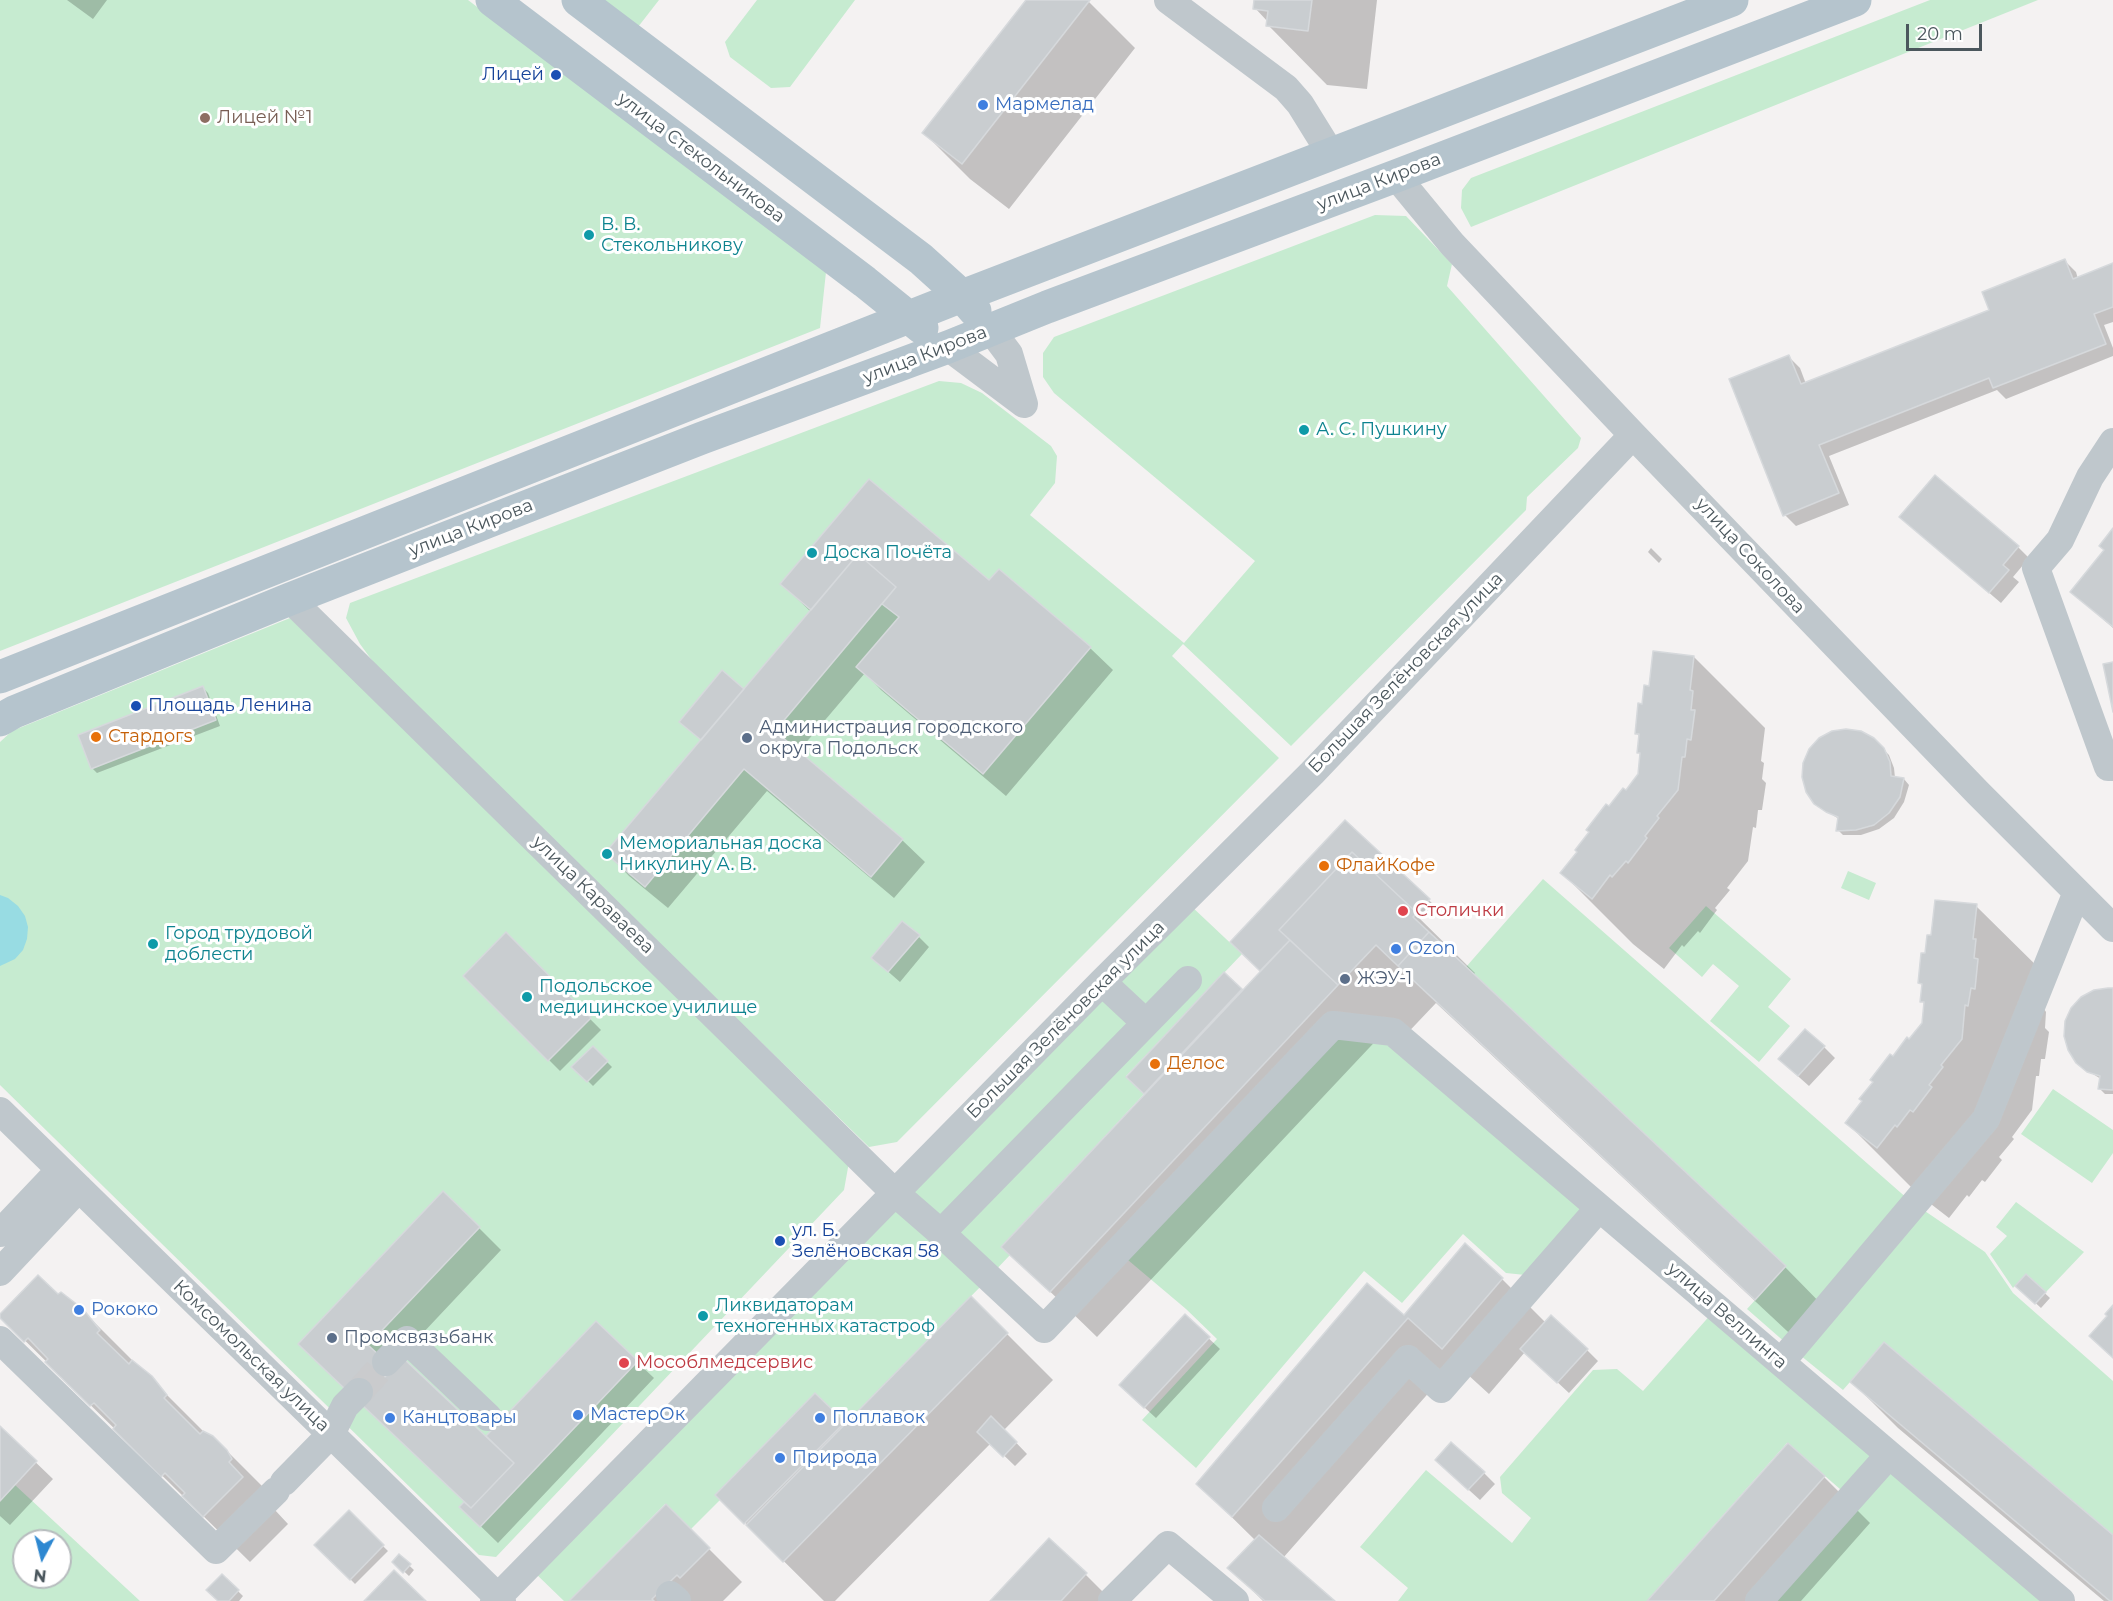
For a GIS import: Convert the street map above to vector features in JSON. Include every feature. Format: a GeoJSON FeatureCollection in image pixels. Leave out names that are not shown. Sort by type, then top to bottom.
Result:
{"type":"FeatureCollection","features":[{"type":"Feature","properties":{"kind":"main road","name":"улица Стекольникова"},"geometry":{"type":"LineString","coordinates":[[492,0],[948,347]]}},
{"type":"Feature","properties":{"kind":"main road"},"geometry":{"type":"LineString","coordinates":[[578,0],[921,259],[962,296],[991,330]]}},
{"type":"Feature","properties":{"kind":"main road","name":"улица Кирова"},"geometry":{"type":"LineString","coordinates":[[0,677],[962,296],[1732,0]]}},
{"type":"Feature","properties":{"kind":"main road","name":"улица Кирова"},"geometry":{"type":"LineString","coordinates":[[0,720],[14,712],[290,599],[691,442],[948,347],[1047,307],[1855,0]]}},
{"type":"Feature","properties":{"kind":"main road"},"geometry":{"type":"LineString","coordinates":[[1371,139],[1396,176]]}},
{"type":"Feature","properties":{"kind":"main road"},"geometry":{"type":"LineString","coordinates":[[908,318],[957,328],[991,330]]}},
{"type":"Feature","properties":{"kind":"street"},"geometry":{"type":"LineString","coordinates":[[1168,0],[1286,88],[1300,104],[1331,154]]}},
{"type":"Feature","properties":{"kind":"street","name":"улица Соколова"},"geometry":{"type":"LineString","coordinates":[[1396,176],[1452,244],[1633,435],[1977,793],[2113,928]]}},
{"type":"Feature","properties":{"kind":"street"},"geometry":{"type":"LineString","coordinates":[[948,347],[1024,404],[1009,354],[991,330]]}},
{"type":"Feature","properties":{"kind":"street","name":"Большая Зелёновская улица"},"geometry":{"type":"LineString","coordinates":[[498,1600],[1102,982],[1312,773],[1633,435]]}},
{"type":"Feature","properties":{"kind":"street"},"geometry":{"type":"LineString","coordinates":[[2113,442],[2090,477],[2060,540],[2036,568],[2108,767],[2113,767]]}},
{"type":"Feature","properties":{"kind":"street","name":"улица Караваева"},"geometry":{"type":"LineString","coordinates":[[290,599],[895,1193],[1044,1329]]}},
{"type":"Feature","properties":{"kind":"street"},"geometry":{"type":"LineString","coordinates":[[1781,1362],[1986,1119],[2077,892]]}},
{"type":"Feature","properties":{"kind":"street"},"geometry":{"type":"LineString","coordinates":[[941,1233],[1188,980]]}},
{"type":"Feature","properties":{"kind":"street"},"geometry":{"type":"LineString","coordinates":[[1102,982],[1146,1023]]}},
{"type":"Feature","properties":{"kind":"street","name":"улица Веллинга"},"geometry":{"type":"LineString","coordinates":[[1044,1329],[1333,1024],[1393,1032],[2061,1601]]}},
{"type":"Feature","properties":{"kind":"street","name":"Комсомольская улица"},"geometry":{"type":"LineString","coordinates":[[0,1111],[332,1434],[498,1600]]}},
{"type":"Feature","properties":{"kind":"street"},"geometry":{"type":"LineString","coordinates":[[0,1233],[70,1179]]}},
{"type":"Feature","properties":{"kind":"street"},"geometry":{"type":"LineString","coordinates":[[0,1272],[70,1179]]}},
{"type":"Feature","properties":{"kind":"street"},"geometry":{"type":"LineString","coordinates":[[1276,1508],[1408,1359],[1441,1389],[1599,1208]]}},
{"type":"Feature","properties":{"kind":"street"},"geometry":{"type":"LineString","coordinates":[[0,1340],[216,1550],[332,1434],[345,1406],[359,1392]]}},
{"type":"Feature","properties":{"kind":"street"},"geometry":{"type":"LineString","coordinates":[[386,1362],[407,1340],[488,1417]]}},
{"type":"Feature","properties":{"kind":"street"},"geometry":{"type":"LineString","coordinates":[[1759,1601],[1889,1455]]}},
{"type":"Feature","properties":{"kind":"street"},"geometry":{"type":"LineString","coordinates":[[1112,1601],[1168,1545],[1235,1601]]}},
{"type":"Feature","properties":{"kind":"green space"},"geometry":{"type":"Polygon","coordinates":[[[0,0],[468,0],[826,272],[820,328],[0,651],[0,0]]]}},
{"type":"Feature","properties":{"kind":"green space"},"geometry":{"type":"Polygon","coordinates":[[[602,0],[659,0],[638,27],[602,0]]]}},
{"type":"Feature","properties":{"kind":"green space"},"geometry":{"type":"Polygon","coordinates":[[[757,0],[855,0],[790,87],[771,88],[730,57],[725,42],[757,0]]]}},
{"type":"Feature","properties":{"kind":"green space"},"geometry":{"type":"Polygon","coordinates":[[[1930,0],[2038,0],[1471,227],[1461,208],[1462,190],[1471,178],[1930,0]]]}},
{"type":"Feature","properties":{"kind":"green space"},"geometry":{"type":"Polygon","coordinates":[[[1375,215],[1406,216],[1452,264],[1447,286],[1581,438],[1578,448],[1527,497],[1526,510],[1291,746],[1183,644],[1172,656],[1279,758],[897,1142],[869,1147],[382,674],[360,644],[346,618],[350,603],[939,381],[961,383],[982,393],[1051,446],[1057,456],[1055,483],[1030,515],[1184,643],[1255,561],[1054,393],[1043,377],[1043,353],[1054,337],[1375,215]]]}},
{"type":"Feature","properties":{"kind":"green space"},"geometry":{"type":"Polygon","coordinates":[[[290,618],[849,1162],[844,1190],[496,1557],[479,1555],[0,1085],[0,742],[12,731],[290,618]]]}},
{"type":"Feature","properties":{"kind":"green space"},"geometry":{"type":"Polygon","coordinates":[[[1848,871],[1876,883],[1869,900],[1841,888],[1848,871]]]}},
{"type":"Feature","properties":{"kind":"green space"},"geometry":{"type":"Polygon","coordinates":[[[1543,879],[1909,1200],[1787,1344],[1747,1309],[1786,1266],[1466,967],[1543,879]]]}},
{"type":"Feature","properties":{"kind":"green space"},"geometry":{"type":"Polygon","coordinates":[[[1190,905],[1242,954],[1126,1076],[1144,1094],[1002,1247],[1010,1255],[991,1275],[902,1194],[1190,905]]]}},
{"type":"Feature","properties":{"kind":"green space"},"geometry":{"type":"Polygon","coordinates":[[[1706,906],[1791,979],[1768,1007],[1790,1026],[1759,1062],[1710,1021],[1739,986],[1713,964],[1702,977],[1669,948],[1706,906]]]}},
{"type":"Feature","properties":{"kind":"green space"},"geometry":{"type":"Polygon","coordinates":[[[1335,1031],[1392,1038],[1593,1210],[1535,1276],[1506,1273],[1463,1234],[1402,1303],[1364,1271],[1196,1468],[1142,1420],[1217,1339],[1186,1309],[1122,1255],[1335,1031]]]}},
{"type":"Feature","properties":{"kind":"green space"},"geometry":{"type":"Polygon","coordinates":[[[2053,1089],[2113,1130],[2113,1153],[2092,1183],[2021,1134],[2053,1089]]]}},
{"type":"Feature","properties":{"kind":"green space"},"geometry":{"type":"Polygon","coordinates":[[[899,1201],[987,1280],[846,1423],[815,1393],[715,1495],[720,1500],[691,1529],[665,1504],[569,1601],[564,1601],[534,1572],[899,1201]]]}},
{"type":"Feature","properties":{"kind":"green space"},"geometry":{"type":"Polygon","coordinates":[[[2016,1202],[2084,1252],[2046,1292],[2026,1274],[2013,1288],[1990,1254],[2007,1236],[1996,1227],[2016,1202]]]}},
{"type":"Feature","properties":{"kind":"green space"},"geometry":{"type":"Polygon","coordinates":[[[1919,1207],[1985,1252],[2013,1293],[2113,1381],[2113,1535],[1884,1343],[1843,1390],[1795,1351],[1919,1207]]]}},
{"type":"Feature","properties":{"kind":"green space"},"geometry":{"type":"Polygon","coordinates":[[[1713,1312],[1883,1456],[1848,1496],[1787,1443],[1647,1601],[1398,1601],[1408,1588],[1360,1547],[1426,1470],[1512,1543],[1531,1518],[1502,1493],[1500,1477],[1593,1370],[1617,1369],[1643,1391],[1713,1312]]]}},
{"type":"Feature","properties":{"kind":"green space"},"geometry":{"type":"Polygon","coordinates":[[[1888,1461],[2052,1601],[1764,1601],[1888,1461]]]}},
{"type":"Feature","properties":{"kind":"green space"},"geometry":{"type":"Polygon","coordinates":[[[15,1485],[62,1529],[12,1529],[12,1589],[72,1589],[72,1538],[140,1601],[0,1601],[0,1501],[15,1485]]]}},
{"type":"Feature","properties":{"kind":"water"},"geometry":{"type":"Polygon","coordinates":[[[0,895],[18,906],[25,916],[28,927],[23,950],[15,959],[0,966],[0,895]]]}},
{"type":"Feature","properties":{"kind":"building"},"geometry":{"type":"Polygon","coordinates":[[[1026,0],[1090,0],[962,164],[922,133],[1026,0]]]}},
{"type":"Feature","properties":{"kind":"building"},"geometry":{"type":"Polygon","coordinates":[[[1254,0],[1312,0],[1308,31],[1266,26],[1268,11],[1253,9],[1254,0]]]}},
{"type":"Feature","properties":{"kind":"building"},"geometry":{"type":"Polygon","coordinates":[[[2065,259],[2073,279],[2113,263],[2113,307],[2094,314],[2106,344],[1993,388],[1989,378],[1819,445],[1839,493],[1783,516],[1729,379],[1789,355],[1801,384],[1989,310],[1982,292],[2065,259]]]}},
{"type":"Feature","properties":{"kind":"building"},"geometry":{"type":"Polygon","coordinates":[[[1935,475],[2019,546],[2003,565],[2009,570],[1989,593],[1899,517],[1935,475]]]}},
{"type":"Feature","properties":{"kind":"building"},"geometry":{"type":"Polygon","coordinates":[[[869,479],[989,580],[999,569],[1091,647],[983,774],[856,667],[899,617],[882,604],[896,587],[858,554],[811,610],[780,584],[869,479]]]}},
{"type":"Feature","properties":{"kind":"building"},"geometry":{"type":"Polygon","coordinates":[[[2113,528],[2113,627],[2070,592],[2104,550],[2099,546],[2113,528]]]}},
{"type":"Feature","properties":{"kind":"building"},"geometry":{"type":"Polygon","coordinates":[[[858,554],[896,587],[775,731],[903,839],[871,877],[744,769],[645,887],[605,853],[858,554]]]}},
{"type":"Feature","properties":{"kind":"building"},"geometry":{"type":"Polygon","coordinates":[[[1653,651],[1694,656],[1690,690],[1693,691],[1691,710],[1695,710],[1691,740],[1687,739],[1685,757],[1682,757],[1678,790],[1657,816],[1659,818],[1645,836],[1647,838],[1628,863],[1626,861],[1612,877],[1610,875],[1592,899],[1560,873],[1577,852],[1575,850],[1589,832],[1586,830],[1606,804],[1609,806],[1623,788],[1626,790],[1638,774],[1639,734],[1635,734],[1638,703],[1642,704],[1644,685],[1649,686],[1653,651]]]}},
{"type":"Feature","properties":{"kind":"building"},"geometry":{"type":"Polygon","coordinates":[[[2113,662],[2113,712],[2103,664],[2113,662]]]}},
{"type":"Feature","properties":{"kind":"building"},"geometry":{"type":"Polygon","coordinates":[[[722,670],[744,689],[701,740],[679,722],[722,670]]]}},
{"type":"Feature","properties":{"kind":"building"},"geometry":{"type":"Polygon","coordinates":[[[203,686],[216,720],[91,769],[78,735],[203,686]]]}},
{"type":"Feature","properties":{"kind":"building"},"geometry":{"type":"Polygon","coordinates":[[[1846,729],[1861,731],[1874,738],[1884,748],[1890,762],[1891,776],[1904,778],[1900,797],[1889,813],[1874,825],[1856,830],[1836,831],[1838,817],[1814,804],[1806,792],[1802,777],[1803,763],[1809,749],[1819,738],[1832,731],[1846,729]]]}},
{"type":"Feature","properties":{"kind":"building"},"geometry":{"type":"Polygon","coordinates":[[[1345,820],[1430,899],[1417,913],[1352,852],[1279,930],[1290,940],[1260,971],[1230,942],[1345,820]]]}},
{"type":"Feature","properties":{"kind":"building"},"geometry":{"type":"Polygon","coordinates":[[[1352,852],[1417,913],[1413,917],[1429,932],[1398,966],[1376,945],[1338,985],[1279,930],[1352,852]]]}},
{"type":"Feature","properties":{"kind":"building"},"geometry":{"type":"Polygon","coordinates":[[[1935,900],[1977,904],[1973,939],[1976,939],[1974,958],[1978,959],[1975,989],[1971,988],[1968,1006],[1965,1005],[1962,1039],[1941,1065],[1943,1067],[1929,1085],[1932,1087],[1913,1112],[1910,1110],[1897,1127],[1895,1125],[1877,1148],[1845,1123],[1862,1101],[1859,1099],[1873,1082],[1870,1080],[1890,1054],[1893,1056],[1907,1037],[1909,1039],[1922,1023],[1924,1002],[1920,1002],[1922,984],[1918,983],[1921,953],[1925,953],[1927,935],[1931,935],[1935,900]]]}},
{"type":"Feature","properties":{"kind":"building"},"geometry":{"type":"Polygon","coordinates":[[[902,921],[920,935],[888,972],[871,958],[902,921]]]}},
{"type":"Feature","properties":{"kind":"building","name":"Подольское медицинское училище"},"geometry":{"type":"Polygon","coordinates":[[[506,932],[591,1018],[548,1061],[463,976],[506,932]]]}},
{"type":"Feature","properties":{"kind":"building"},"geometry":{"type":"Polygon","coordinates":[[[1429,932],[1786,1266],[1755,1300],[1398,966],[1429,932]]]}},
{"type":"Feature","properties":{"kind":"building"},"geometry":{"type":"Polygon","coordinates":[[[1290,940],[1338,985],[1050,1292],[1001,1247],[1290,940]]]}},
{"type":"Feature","properties":{"kind":"building"},"geometry":{"type":"Polygon","coordinates":[[[1224,972],[1242,989],[1144,1094],[1126,1077],[1224,972]]]}},
{"type":"Feature","properties":{"kind":"building"},"geometry":{"type":"Polygon","coordinates":[[[2113,988],[2113,1090],[2098,1089],[2100,1076],[2087,1072],[2076,1063],[2068,1050],[2064,1036],[2065,1021],[2071,1008],[2081,997],[2094,990],[2113,988]]]}},
{"type":"Feature","properties":{"kind":"building"},"geometry":{"type":"Polygon","coordinates":[[[1805,1029],[1825,1046],[1798,1076],[1778,1059],[1805,1029]]]}},
{"type":"Feature","properties":{"kind":"building"},"geometry":{"type":"Polygon","coordinates":[[[593,1046],[608,1061],[587,1082],[571,1067],[593,1046]]]}},
{"type":"Feature","properties":{"kind":"building"},"geometry":{"type":"Polygon","coordinates":[[[443,1191],[480,1227],[368,1345],[393,1368],[366,1397],[345,1389],[298,1344],[443,1191]]]}},
{"type":"Feature","properties":{"kind":"building"},"geometry":{"type":"Polygon","coordinates":[[[1465,1243],[1503,1278],[1442,1349],[1408,1318],[1232,1517],[1196,1484],[1367,1283],[1404,1315],[1465,1243]]]}},
{"type":"Feature","properties":{"kind":"building"},"geometry":{"type":"Polygon","coordinates":[[[2026,1274],[2046,1292],[2035,1304],[2015,1286],[2026,1274]]]}},
{"type":"Feature","properties":{"kind":"building"},"geometry":{"type":"Polygon","coordinates":[[[38,1275],[58,1294],[61,1292],[83,1309],[100,1330],[97,1333],[129,1364],[132,1360],[152,1376],[167,1395],[164,1398],[200,1434],[203,1431],[213,1436],[227,1450],[232,1459],[229,1462],[243,1477],[203,1517],[182,1496],[185,1493],[165,1473],[161,1477],[113,1429],[116,1425],[94,1403],[90,1406],[45,1362],[48,1359],[28,1338],[24,1342],[0,1318],[0,1314],[38,1275]]]}},
{"type":"Feature","properties":{"kind":"building"},"geometry":{"type":"Polygon","coordinates":[[[971,1296],[1008,1333],[783,1562],[746,1525],[971,1296]]]}},
{"type":"Feature","properties":{"kind":"building"},"geometry":{"type":"Polygon","coordinates":[[[2113,1305],[2113,1358],[2089,1336],[2107,1316],[2105,1314],[2113,1305]]]}},
{"type":"Feature","properties":{"kind":"building"},"geometry":{"type":"Polygon","coordinates":[[[1185,1314],[1210,1337],[1144,1408],[1119,1385],[1185,1314]]]}},
{"type":"Feature","properties":{"kind":"building"},"geometry":{"type":"Polygon","coordinates":[[[1551,1315],[1588,1349],[1557,1383],[1520,1349],[1551,1315]]]}},
{"type":"Feature","properties":{"kind":"building"},"geometry":{"type":"Polygon","coordinates":[[[596,1321],[638,1361],[480,1527],[459,1507],[464,1502],[471,1508],[514,1463],[486,1436],[596,1321]]]}},
{"type":"Feature","properties":{"kind":"building"},"geometry":{"type":"Polygon","coordinates":[[[1884,1342],[2113,1535],[2113,1601],[2110,1601],[1850,1382],[1884,1342]]]}},
{"type":"Feature","properties":{"kind":"building"},"geometry":{"type":"Polygon","coordinates":[[[403,1358],[514,1463],[471,1508],[360,1403],[403,1358]]]}},
{"type":"Feature","properties":{"kind":"building","name":"Природа"},"geometry":{"type":"Polygon","coordinates":[[[815,1393],[845,1422],[744,1524],[715,1495],[815,1393]]]}},
{"type":"Feature","properties":{"kind":"building"},"geometry":{"type":"Polygon","coordinates":[[[991,1416],[1017,1442],[1003,1457],[977,1432],[991,1416]]]}},
{"type":"Feature","properties":{"kind":"building"},"geometry":{"type":"Polygon","coordinates":[[[0,1426],[37,1461],[0,1501],[0,1426]]]}},
{"type":"Feature","properties":{"kind":"building"},"geometry":{"type":"Polygon","coordinates":[[[1451,1442],[1485,1472],[1468,1490],[1435,1460],[1451,1442]]]}},
{"type":"Feature","properties":{"kind":"building"},"geometry":{"type":"Polygon","coordinates":[[[1788,1443],[1825,1476],[1714,1601],[1647,1601],[1788,1443]]]}},
{"type":"Feature","properties":{"kind":"building"},"geometry":{"type":"Polygon","coordinates":[[[666,1504],[710,1548],[680,1578],[677,1575],[652,1599],[654,1601],[569,1601],[666,1504]]]}},
{"type":"Feature","properties":{"kind":"building"},"geometry":{"type":"Polygon","coordinates":[[[349,1510],[384,1545],[350,1580],[314,1545],[349,1510]]]}},
{"type":"Feature","properties":{"kind":"building"},"geometry":{"type":"Polygon","coordinates":[[[1259,1535],[1335,1601],[1265,1601],[1227,1568],[1259,1535]]]}},
{"type":"Feature","properties":{"kind":"building"},"geometry":{"type":"Polygon","coordinates":[[[1049,1538],[1087,1573],[1061,1601],[990,1601],[1049,1538]]]}},
{"type":"Feature","properties":{"kind":"building"},"geometry":{"type":"Polygon","coordinates":[[[399,1554],[411,1564],[403,1573],[392,1562],[399,1554]]]}},
{"type":"Feature","properties":{"kind":"building"},"geometry":{"type":"Polygon","coordinates":[[[394,1570],[426,1601],[364,1601],[394,1570]]]}},
{"type":"Feature","properties":{"kind":"building"},"geometry":{"type":"Polygon","coordinates":[[[222,1574],[239,1590],[229,1601],[218,1601],[206,1590],[222,1574]]]}},
{"type":"Feature","properties":{"kind":"tunnel"},"geometry":{"type":"LineString","coordinates":[[359,1392],[386,1362]]}},
{"type":"Feature","properties":{"kind":"place","name":"Лицeй"},"geometry":{"type":"Point","coordinates":[556,75]}},
{"type":"Feature","properties":{"kind":"place","name":"Мармелад"},"geometry":{"type":"Point","coordinates":[983,105]}},
{"type":"Feature","properties":{"kind":"place","name":"Лицeй №1"},"geometry":{"type":"Point","coordinates":[205,118]}},
{"type":"Feature","properties":{"kind":"place","name":"В. В. Стекольникову"},"geometry":{"type":"Point","coordinates":[589,235]}},
{"type":"Feature","properties":{"kind":"place","name":"А. С. Пушкину"},"geometry":{"type":"Point","coordinates":[1304,430]}},
{"type":"Feature","properties":{"kind":"place","name":"Доска Почёта"},"geometry":{"type":"Point","coordinates":[812,553]}},
{"type":"Feature","properties":{"kind":"place","name":"Площадь Ленина"},"geometry":{"type":"Point","coordinates":[136,706]}},
{"type":"Feature","properties":{"kind":"place","name":"Стардогs"},"geometry":{"type":"Point","coordinates":[96,737]}},
{"type":"Feature","properties":{"kind":"place","name":"Администрация городского округа Подольск"},"geometry":{"type":"Point","coordinates":[747,738]}},
{"type":"Feature","properties":{"kind":"place","name":"Мемориальная доска Никулину А. В."},"geometry":{"type":"Point","coordinates":[607,854]}},
{"type":"Feature","properties":{"kind":"place","name":"ФлайКофе"},"geometry":{"type":"Point","coordinates":[1324,866]}},
{"type":"Feature","properties":{"kind":"place","name":"Столички"},"geometry":{"type":"Point","coordinates":[1403,911]}},
{"type":"Feature","properties":{"kind":"place","name":"Город трудовой доблести"},"geometry":{"type":"Point","coordinates":[153,944]}},
{"type":"Feature","properties":{"kind":"place","name":"Ozon"},"geometry":{"type":"Point","coordinates":[1396,949]}},
{"type":"Feature","properties":{"kind":"place","name":"ЖЭУ-1"},"geometry":{"type":"Point","coordinates":[1345,979]}},
{"type":"Feature","properties":{"kind":"place","name":"Подольское медицинское училище"},"geometry":{"type":"Point","coordinates":[527,997]}},
{"type":"Feature","properties":{"kind":"place","name":"Делос"},"geometry":{"type":"Point","coordinates":[1155,1064]}},
{"type":"Feature","properties":{"kind":"place","name":"ул. Б. Зелёновская 58"},"geometry":{"type":"Point","coordinates":[780,1241]}},
{"type":"Feature","properties":{"kind":"place","name":"Рококо"},"geometry":{"type":"Point","coordinates":[79,1310]}},
{"type":"Feature","properties":{"kind":"place","name":"Ликвидаторам техногенных катастроф"},"geometry":{"type":"Point","coordinates":[703,1316]}},
{"type":"Feature","properties":{"kind":"place","name":"Промсвязьбанк"},"geometry":{"type":"Point","coordinates":[332,1338]}},
{"type":"Feature","properties":{"kind":"place","name":"Мособлмедсервис"},"geometry":{"type":"Point","coordinates":[624,1363]}},
{"type":"Feature","properties":{"kind":"place","name":"МастерОк"},"geometry":{"type":"Point","coordinates":[578,1415]}},
{"type":"Feature","properties":{"kind":"place","name":"Канцтовары"},"geometry":{"type":"Point","coordinates":[390,1418]}},
{"type":"Feature","properties":{"kind":"place","name":"Поплавок"},"geometry":{"type":"Point","coordinates":[820,1418]}},
{"type":"Feature","properties":{"kind":"place","name":"Природа"},"geometry":{"type":"Point","coordinates":[780,1458]}}]}
